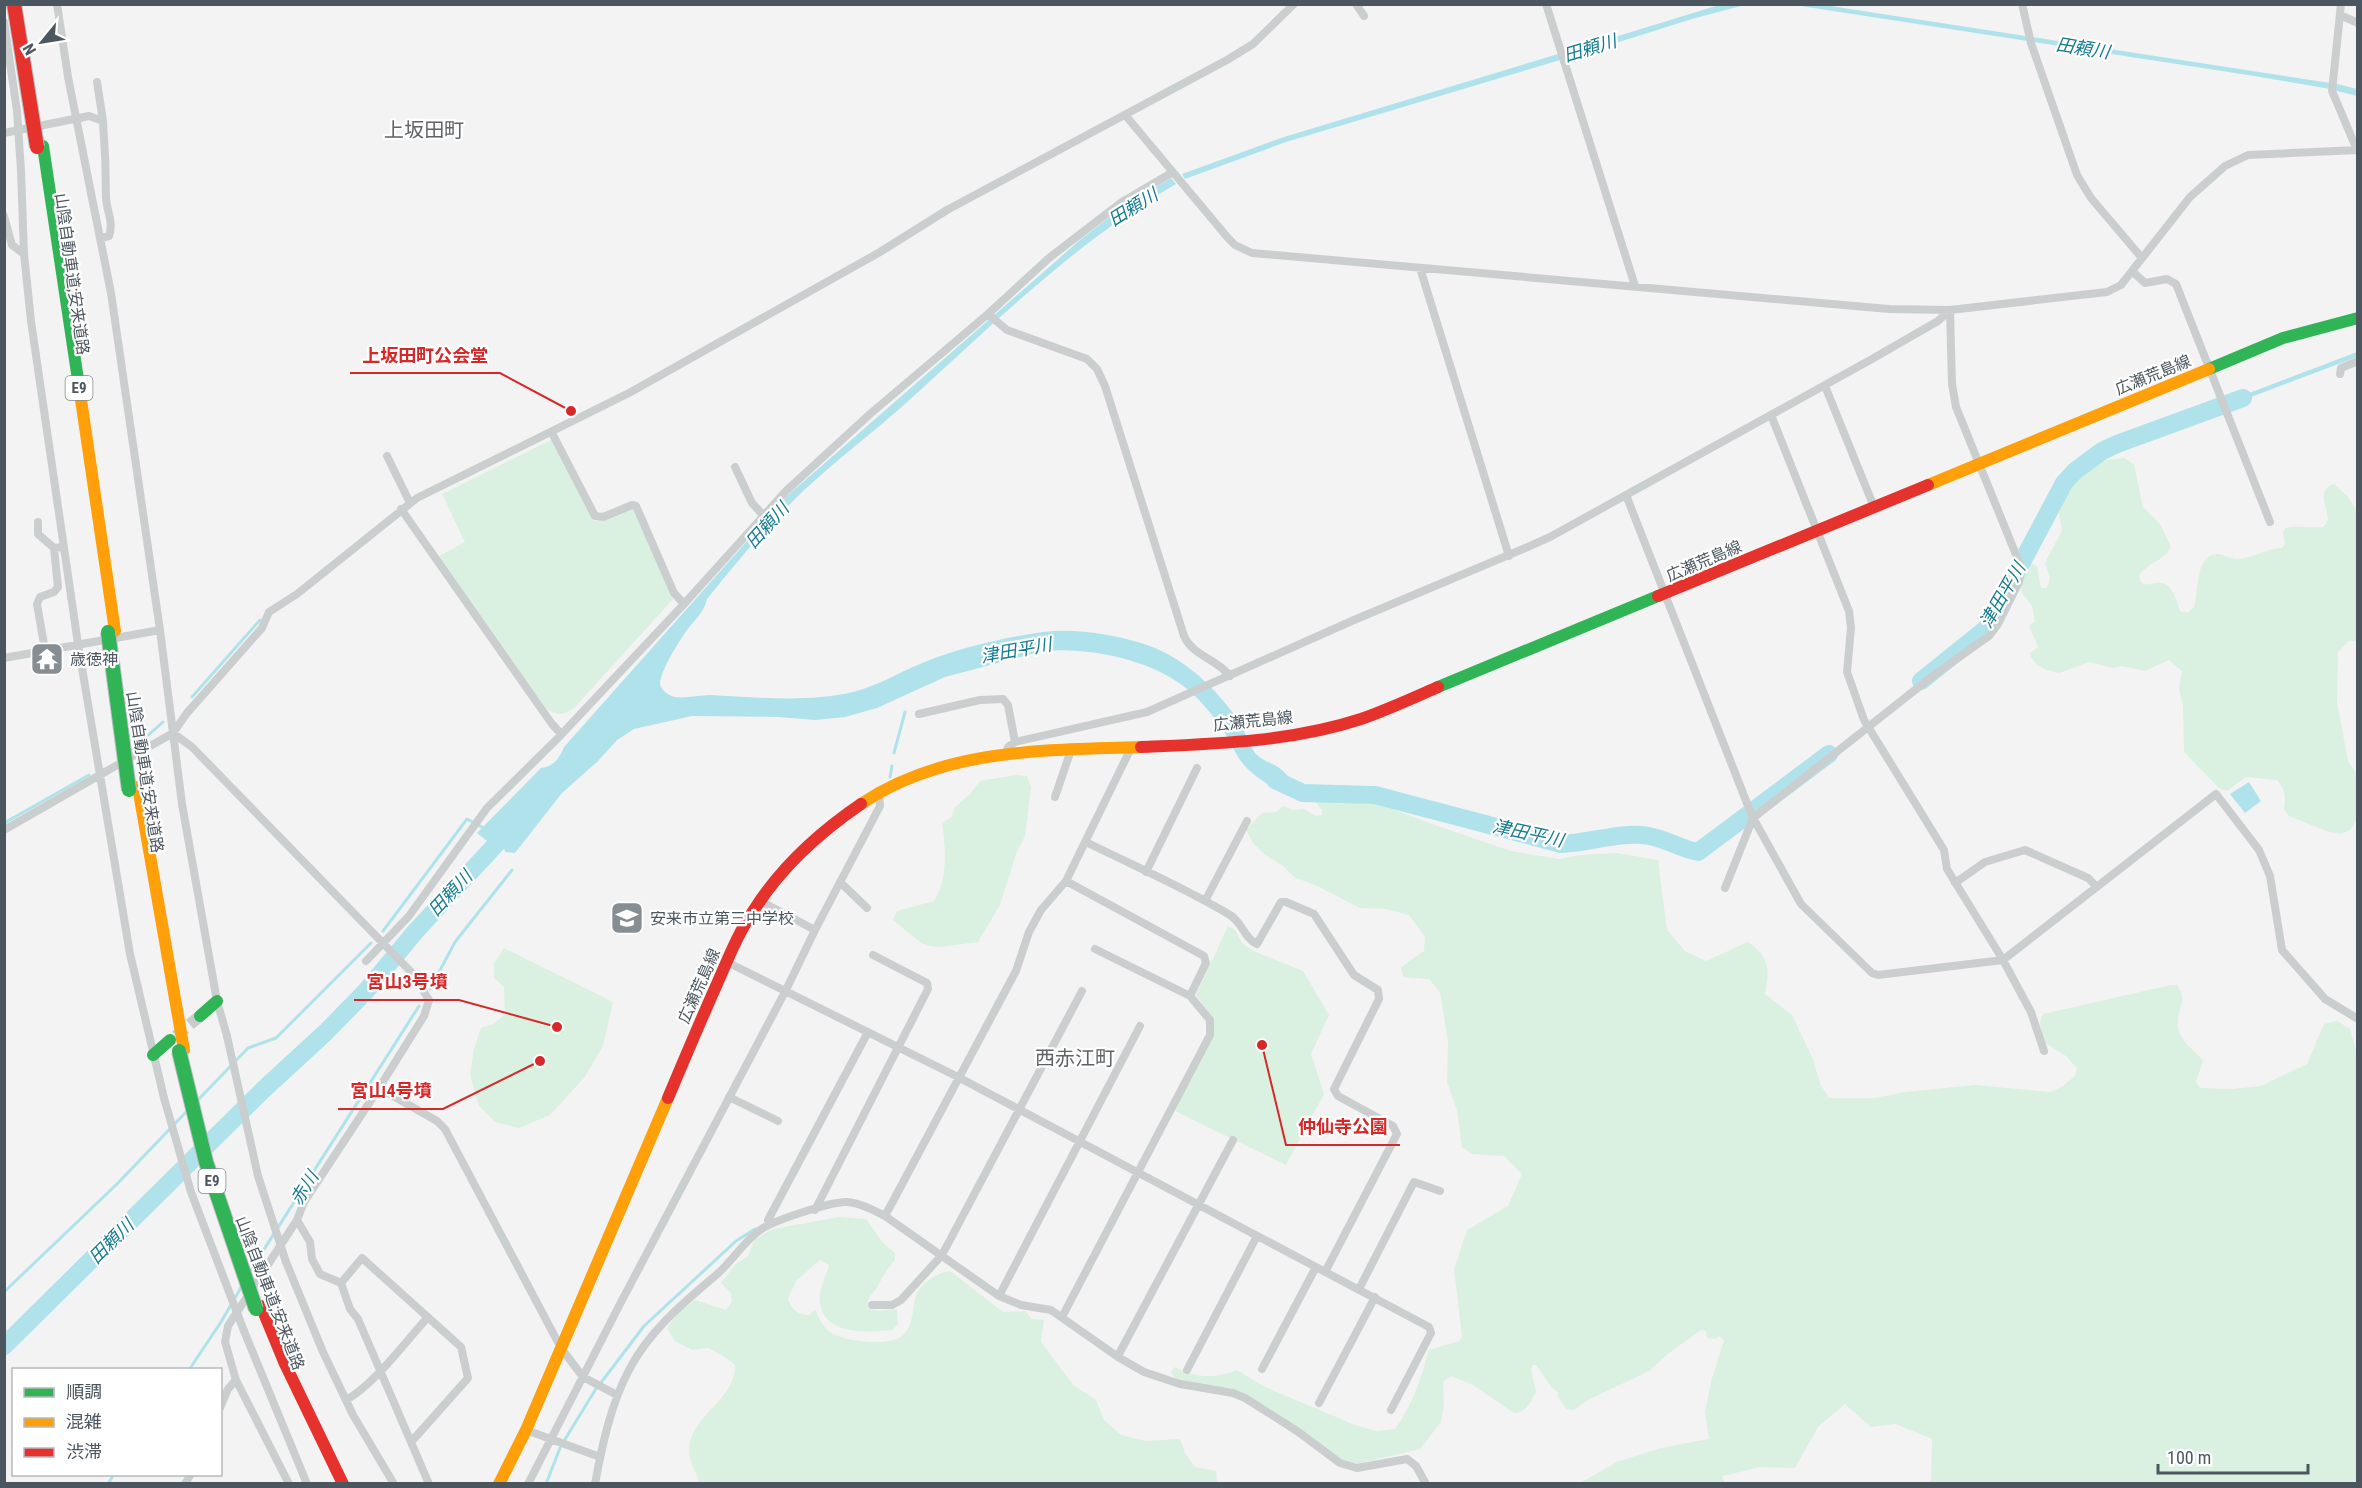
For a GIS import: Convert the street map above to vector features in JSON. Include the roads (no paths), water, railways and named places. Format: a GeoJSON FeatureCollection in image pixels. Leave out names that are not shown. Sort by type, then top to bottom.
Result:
{"type":"FeatureCollection","features":[{"type":"Feature","properties":{"kind":"main road","name":"山陰自動車道;安来道路"},"geometry":{"type":"LineString","coordinates":[[14,4],[40,147]]}},
{"type":"Feature","properties":{"kind":"main road","name":"山陰自動車道;安来道路"},"geometry":{"type":"LineString","coordinates":[[22,4],[70,385],[178,1047],[206,1162],[258,1307],[284,1377],[338,1484]]}},
{"type":"Feature","properties":{"kind":"main road","name":"広瀬荒島線"},"geometry":{"type":"LineString","coordinates":[[499,1484],[526,1430],[740,934],[760,901],[784,869],[820,834],[879,794],[946,765],[1011,748],[1071,750],[1258,739],[1309,732],[1361,719],[1664,596],[2283,338],[2358,318]]}},
{"type":"Feature","properties":{"kind":"main road"},"geometry":{"type":"LineString","coordinates":[[200,1016],[217,1001]]}},
{"type":"Feature","properties":{"kind":"main road"},"geometry":{"type":"LineString","coordinates":[[153,1055],[178,1047]]}},
{"type":"Feature","properties":{"kind":"main road","name":"山陰自動車道;安来道路"},"geometry":{"type":"LineString","coordinates":[[258,1307],[343,1484]]}},
{"type":"Feature","properties":{"kind":"street"},"geometry":{"type":"LineString","coordinates":[[57,4],[68,77],[101,238],[160,630],[182,804],[217,1001],[258,1176],[286,1262],[346,1401],[394,1484]]}},
{"type":"Feature","properties":{"kind":"street"},"geometry":{"type":"LineString","coordinates":[[4,830],[173,733],[187,713],[262,628],[269,612],[297,594],[410,502],[629,393],[842,274],[947,210],[1249,48],[1294,4]]}},
{"type":"Feature","properties":{"kind":"street"},"geometry":{"type":"LineString","coordinates":[[1546,4],[1635,286]]}},
{"type":"Feature","properties":{"kind":"street"},"geometry":{"type":"LineString","coordinates":[[2022,4],[2030,39],[2077,175],[2091,198],[2142,258]]}},
{"type":"Feature","properties":{"kind":"street"},"geometry":{"type":"LineString","coordinates":[[1126,116],[1228,238],[1235,245],[1252,253],[1889,309],[1950,310],[2107,291],[2121,285],[2201,185],[2225,166],[2248,155],[2357,150],[2332,91],[2341,4]]}},
{"type":"Feature","properties":{"kind":"street"},"geometry":{"type":"LineString","coordinates":[[2340,15],[2358,23]]}},
{"type":"Feature","properties":{"kind":"street"},"geometry":{"type":"LineString","coordinates":[[4,22],[17,111],[24,254],[31,321],[78,644],[130,954],[153,1055],[190,1192],[307,1484]]}},
{"type":"Feature","properties":{"kind":"street"},"geometry":{"type":"LineString","coordinates":[[97,82],[103,121],[107,174],[106,201],[112,228],[109,236],[101,238]]}},
{"type":"Feature","properties":{"kind":"street"},"geometry":{"type":"LineString","coordinates":[[4,133],[89,116],[103,121]]}},
{"type":"Feature","properties":{"kind":"street"},"geometry":{"type":"LineString","coordinates":[[366,961],[409,916],[488,808],[684,604],[786,491],[870,414],[989,315],[1049,258],[1122,202],[1174,173]]}},
{"type":"Feature","properties":{"kind":"street"},"geometry":{"type":"LineString","coordinates":[[4,216],[12,245],[24,254]]}},
{"type":"Feature","properties":{"kind":"street"},"geometry":{"type":"LineString","coordinates":[[1420,268],[1509,556]]}},
{"type":"Feature","properties":{"kind":"street"},"geometry":{"type":"LineString","coordinates":[[2133,272],[2145,283],[2167,279],[2176,284],[2270,522]]}},
{"type":"Feature","properties":{"kind":"street"},"geometry":{"type":"LineString","coordinates":[[919,714],[980,700],[1003,699],[1008,705],[1011,748],[1139,715],[1550,537],[1825,386],[1938,321],[1950,310]]}},
{"type":"Feature","properties":{"kind":"street"},"geometry":{"type":"LineString","coordinates":[[1725,888],[1751,814],[1993,631],[2019,582],[2020,563],[1956,407],[1952,384],[1950,310]]}},
{"type":"Feature","properties":{"kind":"street"},"geometry":{"type":"LineString","coordinates":[[989,315],[1008,330],[1088,359],[1097,369],[1105,386],[1184,636],[1192,648],[1230,676]]}},
{"type":"Feature","properties":{"kind":"street"},"geometry":{"type":"LineString","coordinates":[[2340,374],[2341,368],[2358,361]]}},
{"type":"Feature","properties":{"kind":"street"},"geometry":{"type":"LineString","coordinates":[[1825,386],[1874,507]]}},
{"type":"Feature","properties":{"kind":"street"},"geometry":{"type":"LineString","coordinates":[[1771,415],[1849,611],[1851,628],[1847,672],[1866,725],[1944,850],[1947,869],[2003,960],[2031,1012],[2044,1051]]}},
{"type":"Feature","properties":{"kind":"street"},"geometry":{"type":"LineString","coordinates":[[552,433],[595,516],[603,518],[632,505],[636,506],[674,593],[684,604]]}},
{"type":"Feature","properties":{"kind":"street"},"geometry":{"type":"LineString","coordinates":[[387,456],[410,502]]}},
{"type":"Feature","properties":{"kind":"street"},"geometry":{"type":"LineString","coordinates":[[735,467],[752,502],[763,515]]}},
{"type":"Feature","properties":{"kind":"street"},"geometry":{"type":"LineString","coordinates":[[1626,495],[1751,814],[1801,904],[1872,973],[1878,975],[2003,960],[2216,794],[2259,850],[2270,876],[2282,950],[2325,999],[2358,1019]]}},
{"type":"Feature","properties":{"kind":"street"},"geometry":{"type":"LineString","coordinates":[[401,509],[561,734]]}},
{"type":"Feature","properties":{"kind":"street"},"geometry":{"type":"LineString","coordinates":[[38,522],[38,534],[54,548],[58,587],[54,592],[40,597],[37,604],[45,650]]}},
{"type":"Feature","properties":{"kind":"street"},"geometry":{"type":"LineString","coordinates":[[54,548],[64,547]]}},
{"type":"Feature","properties":{"kind":"street"},"geometry":{"type":"LineString","coordinates":[[4,658],[160,630]]}},
{"type":"Feature","properties":{"kind":"street"},"geometry":{"type":"LineString","coordinates":[[173,733],[192,747],[413,974],[427,995],[429,1006],[379,1088],[304,1202],[297,1220],[228,1326],[225,1342],[236,1380],[289,1484]]}},
{"type":"Feature","properties":{"kind":"street"},"geometry":{"type":"LineString","coordinates":[[885,1216],[1016,971],[1041,910],[1066,881],[1132,746]]}},
{"type":"Feature","properties":{"kind":"street"},"geometry":{"type":"LineString","coordinates":[[1055,797],[1071,750]]}},
{"type":"Feature","properties":{"kind":"street"},"geometry":{"type":"LineString","coordinates":[[1146,872],[1197,768]]}},
{"type":"Feature","properties":{"kind":"street"},"geometry":{"type":"LineString","coordinates":[[528,1484],[880,806],[879,794]]}},
{"type":"Feature","properties":{"kind":"street"},"geometry":{"type":"LineString","coordinates":[[1205,900],[1247,821]]}},
{"type":"Feature","properties":{"kind":"street"},"geometry":{"type":"LineString","coordinates":[[1086,842],[1205,900],[1233,917],[1251,941],[1257,944],[1281,902],[1311,913],[1354,975],[1379,992],[1379,999],[1334,1089],[1338,1096],[1393,1126],[1397,1134],[1325,1272]]}},
{"type":"Feature","properties":{"kind":"street"},"geometry":{"type":"LineString","coordinates":[[1955,883],[1985,862],[2025,850],[2088,878],[2097,887]]}},
{"type":"Feature","properties":{"kind":"street"},"geometry":{"type":"LineString","coordinates":[[1066,881],[1204,956],[1206,963],[1190,996]]}},
{"type":"Feature","properties":{"kind":"street"},"geometry":{"type":"LineString","coordinates":[[840,882],[867,908]]}},
{"type":"Feature","properties":{"kind":"street"},"geometry":{"type":"LineString","coordinates":[[760,901],[815,930]]}},
{"type":"Feature","properties":{"kind":"street"},"geometry":{"type":"LineString","coordinates":[[1062,1317],[1210,1035],[1210,1020],[1190,996],[1095,949]]}},
{"type":"Feature","properties":{"kind":"street"},"geometry":{"type":"LineString","coordinates":[[814,1209],[928,989],[927,983],[873,956]]}},
{"type":"Feature","properties":{"kind":"street"},"geometry":{"type":"LineString","coordinates":[[727,962],[899,1046],[1375,1297],[1431,1329],[1391,1410]]}},
{"type":"Feature","properties":{"kind":"street"},"geometry":{"type":"LineString","coordinates":[[872,1305],[892,1305],[901,1300],[942,1255],[1082,991]]}},
{"type":"Feature","properties":{"kind":"street"},"geometry":{"type":"LineString","coordinates":[[999,1296],[1140,1026]]}},
{"type":"Feature","properties":{"kind":"street"},"geometry":{"type":"LineString","coordinates":[[769,1224],[768,1220],[868,1032]]}},
{"type":"Feature","properties":{"kind":"street"},"geometry":{"type":"LineString","coordinates":[[379,1088],[437,1121],[445,1129],[561,1348],[583,1377],[617,1395]]}},
{"type":"Feature","properties":{"kind":"street"},"geometry":{"type":"LineString","coordinates":[[729,1096],[778,1121]]}},
{"type":"Feature","properties":{"kind":"street"},"geometry":{"type":"LineString","coordinates":[[1120,1352],[1233,1140]]}},
{"type":"Feature","properties":{"kind":"street"},"geometry":{"type":"LineString","coordinates":[[1359,1289],[1414,1182],[1440,1191]]}},
{"type":"Feature","properties":{"kind":"street"},"geometry":{"type":"LineString","coordinates":[[595,1484],[617,1395],[630,1367],[654,1334],[674,1312],[721,1271],[750,1239],[769,1224],[814,1209],[847,1202],[867,1207],[885,1216],[999,1296],[1020,1305],[1044,1307],[1062,1317],[1118,1357],[1144,1372],[1180,1384],[1233,1392],[1297,1431],[1340,1464],[1357,1468],[1407,1459],[1416,1466],[1426,1484]]}},
{"type":"Feature","properties":{"kind":"street"},"geometry":{"type":"LineString","coordinates":[[297,1220],[310,1242],[312,1259],[320,1274],[341,1283],[429,1484]]}},
{"type":"Feature","properties":{"kind":"street"},"geometry":{"type":"LineString","coordinates":[[1187,1370],[1257,1236]]}},
{"type":"Feature","properties":{"kind":"street"},"geometry":{"type":"LineString","coordinates":[[341,1283],[362,1258],[461,1347],[468,1378],[412,1441]]}},
{"type":"Feature","properties":{"kind":"street"},"geometry":{"type":"LineString","coordinates":[[1262,1370],[1316,1267]]}},
{"type":"Feature","properties":{"kind":"street"},"geometry":{"type":"LineString","coordinates":[[1318,1403],[1375,1297]]}},
{"type":"Feature","properties":{"kind":"street"},"geometry":{"type":"LineString","coordinates":[[346,1401],[379,1371],[428,1317]]}},
{"type":"Feature","properties":{"kind":"street"},"geometry":{"type":"LineString","coordinates":[[222,1403],[228,1389],[236,1380]]}},
{"type":"Feature","properties":{"kind":"street"},"geometry":{"type":"LineString","coordinates":[[526,1430],[600,1457]]}},
{"type":"Feature","properties":{"kind":"water"},"geometry":{"type":"Polygon","coordinates":[[[1719,5],[1745,5],[1692,19],[1565,59],[1563,53],[1719,5]]]}},
{"type":"Feature","properties":{"kind":"water"},"geometry":{"type":"Polygon","coordinates":[[[1794,5],[1824,5],[2337,84],[2357,89],[2357,96],[2325,88],[2248,75],[1794,5]]]}},
{"type":"Feature","properties":{"kind":"water"},"geometry":{"type":"Polygon","coordinates":[[[1558,54],[1560,60],[1286,142],[1185,179],[1182,174],[1284,137],[1558,54]]]}},
{"type":"Feature","properties":{"kind":"water"},"geometry":{"type":"Polygon","coordinates":[[[1171,178],[1176,184],[1105,230],[1040,282],[788,506],[756,540],[707,599],[701,612],[670,657],[660,685],[669,695],[682,698],[709,695],[799,698],[835,695],[870,686],[949,653],[996,641],[1055,631],[1080,631],[1105,635],[1156,648],[1194,672],[1217,693],[1236,717],[1255,753],[1281,769],[1299,790],[1281,790],[1252,773],[1241,761],[1225,733],[1204,706],[1186,688],[1165,674],[1114,656],[1059,650],[1043,651],[945,677],[877,708],[845,717],[815,720],[692,716],[634,729],[617,740],[598,761],[562,793],[515,853],[505,852],[504,847],[500,851],[477,833],[541,768],[555,762],[564,747],[787,496],[1080,240],[1120,209],[1171,178]]]}},
{"type":"Feature","properties":{"kind":"water"},"geometry":{"type":"Polygon","coordinates":[[[2357,352],[2357,357],[2230,405],[2228,401],[2357,352]]]}},
{"type":"Feature","properties":{"kind":"water"},"geometry":{"type":"Polygon","coordinates":[[[2249,782],[2261,801],[2245,813],[2230,794],[2249,782]]]}},
{"type":"Feature","properties":{"kind":"waterway","name":"津田平川"},"geometry":{"type":"LineString","coordinates":[[1921,681],[1987,628],[2064,483],[2075,471],[2102,451],[2117,444],[2243,398]]}},
{"type":"Feature","properties":{"kind":"waterway"},"geometry":{"type":"LineString","coordinates":[[192,697],[260,620]]}},
{"type":"Feature","properties":{"kind":"waterway"},"geometry":{"type":"LineString","coordinates":[[894,753],[905,712]]}},
{"type":"Feature","properties":{"kind":"waterway"},"geometry":{"type":"LineString","coordinates":[[128,753],[163,722]]}},
{"type":"Feature","properties":{"kind":"waterway","name":"津田平川"},"geometry":{"type":"LineString","coordinates":[[1275,780],[1303,793],[1375,795],[1561,844],[1638,835],[1655,837],[1698,852],[1829,754]]}},
{"type":"Feature","properties":{"kind":"waterway"},"geometry":{"type":"LineString","coordinates":[[890,777],[892,766]]}},
{"type":"Feature","properties":{"kind":"waterway"},"geometry":{"type":"LineString","coordinates":[[4,823],[89,775]]}},
{"type":"Feature","properties":{"kind":"waterway"},"geometry":{"type":"LineString","coordinates":[[383,931],[467,819],[484,828]]}},
{"type":"Feature","properties":{"kind":"waterway","name":"田頼川"},"geometry":{"type":"LineString","coordinates":[[4,1346],[264,1089],[326,1032],[366,991],[415,932],[510,829]]}},
{"type":"Feature","properties":{"kind":"waterway","name":"赤川"},"geometry":{"type":"LineString","coordinates":[[430,989],[455,942],[512,870]]}},
{"type":"Feature","properties":{"kind":"waterway"},"geometry":{"type":"LineString","coordinates":[[197,1101],[248,1048],[276,1038],[371,943]]}},
{"type":"Feature","properties":{"kind":"waterway","name":"赤川"},"geometry":{"type":"LineString","coordinates":[[249,1273],[419,1006]]}},
{"type":"Feature","properties":{"kind":"waterway"},"geometry":{"type":"LineString","coordinates":[[4,1292],[117,1184],[188,1110]]}},
{"type":"Feature","properties":{"kind":"waterway"},"geometry":{"type":"LineString","coordinates":[[600,1384],[644,1326],[736,1241],[755,1229]]}},
{"type":"Feature","properties":{"kind":"waterway","name":"赤川"},"geometry":{"type":"LineString","coordinates":[[190,1368],[243,1284]]}},
{"type":"Feature","properties":{"kind":"waterway"},"geometry":{"type":"LineString","coordinates":[[564,1441],[597,1387]]}},
{"type":"Feature","properties":{"kind":"waterway"},"geometry":{"type":"LineString","coordinates":[[546,1484],[560,1448]]}},
{"type":"Feature","properties":{"kind":"waterway","name":"赤川"},"geometry":{"type":"LineString","coordinates":[[108,1484],[113,1476]]}},
{"type":"Feature","properties":{"kind":"tunnel"},"geometry":{"type":"LineString","coordinates":[[176,1036],[200,1016]]}},
{"type":"Feature","properties":{"kind":"place","name":"上坂田町公会堂"},"geometry":{"type":"Point","coordinates":[571,411]}},
{"type":"Feature","properties":{"kind":"place","name":"歳徳神"},"geometry":{"type":"Point","coordinates":[47,659]}},
{"type":"Feature","properties":{"kind":"place","name":"安来市立第三中学校"},"geometry":{"type":"Point","coordinates":[627,918]}},
{"type":"Feature","properties":{"kind":"place","name":"宮山3号墳"},"geometry":{"type":"Point","coordinates":[557,1027]}},
{"type":"Feature","properties":{"kind":"place","name":"仲仙寺公園"},"geometry":{"type":"Point","coordinates":[1262,1045]}},
{"type":"Feature","properties":{"kind":"place","name":"宮山4号墳"},"geometry":{"type":"Point","coordinates":[540,1061]}},
{"type":"Feature","properties":{"kind":"district","name":"上坂田町"},"geometry":{"type":"Point","coordinates":[424,130]}},
{"type":"Feature","properties":{"kind":"district","name":"西赤江町"},"geometry":{"type":"Point","coordinates":[1075,1058]}}]}
